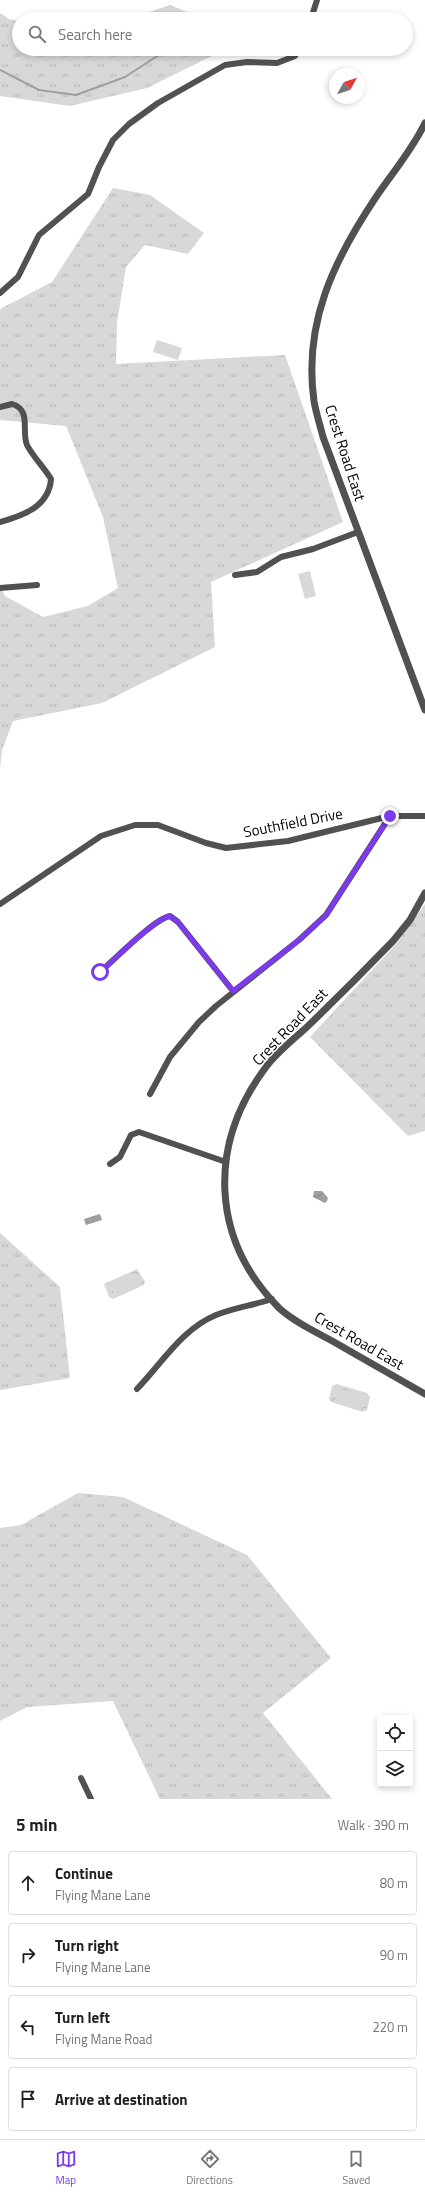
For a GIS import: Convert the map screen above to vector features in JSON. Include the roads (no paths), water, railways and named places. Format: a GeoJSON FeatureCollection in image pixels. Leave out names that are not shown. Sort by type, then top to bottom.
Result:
{"type":"FeatureCollection","features":[{"type":"Feature","properties":{"kind":"street"},"geometry":{"type":"LineString","coordinates":[[314,12],[317,0]]}},
{"type":"Feature","properties":{"kind":"street"},"geometry":{"type":"LineString","coordinates":[[0,293],[18,278],[39,235],[88,194],[99,167],[113,140],[129,124],[158,103],[226,65],[247,62],[277,63],[295,56]]}},
{"type":"Feature","properties":{"kind":"street","name":"Crest Road East"},"geometry":{"type":"LineString","coordinates":[[425,123],[416,140],[367,210],[335,265],[315,327],[312,357],[314,401],[323,437],[425,710]]}},
{"type":"Feature","properties":{"kind":"street"},"geometry":{"type":"LineString","coordinates":[[0,407],[12,404],[21,409],[25,416],[27,445],[51,479],[45,494],[29,513],[0,522]]}},
{"type":"Feature","properties":{"kind":"street"},"geometry":{"type":"LineString","coordinates":[[235,575],[257,572],[281,557],[313,549],[358,532]]}},
{"type":"Feature","properties":{"kind":"street"},"geometry":{"type":"LineString","coordinates":[[0,588],[37,585]]}},
{"type":"Feature","properties":{"kind":"street"},"geometry":{"type":"LineString","coordinates":[[150,1094],[170,1057],[184,1039],[216,1006],[299,940],[326,915],[390,816]]}},
{"type":"Feature","properties":{"kind":"street","name":"Southfield Drive"},"geometry":{"type":"LineString","coordinates":[[0,904],[102,836],[123,827],[135,825],[158,825],[206,843],[226,848],[288,841],[390,816],[425,816]]}},
{"type":"Feature","properties":{"kind":"street","name":"Crest Road East"},"geometry":{"type":"LineString","coordinates":[[425,893],[410,920],[393,941],[267,1066],[249,1092],[239,1112],[232,1133],[226,1162],[225,1201],[227,1218],[234,1240],[252,1274],[280,1308],[306,1327],[425,1394]]}},
{"type":"Feature","properties":{"kind":"street"},"geometry":{"type":"LineString","coordinates":[[100,972],[142,935],[163,919],[170,916],[178,922],[233,991]]}},
{"type":"Feature","properties":{"kind":"street"},"geometry":{"type":"LineString","coordinates":[[110,1164],[120,1157],[131,1135],[139,1132],[226,1162]]}},
{"type":"Feature","properties":{"kind":"street"},"geometry":{"type":"LineString","coordinates":[[138,1389],[170,1351],[199,1325],[216,1315],[272,1299]]}},
{"type":"Feature","properties":{"kind":"street"},"geometry":{"type":"LineString","coordinates":[[81,1778],[91,1799]]}},
{"type":"Feature","properties":{"kind":"water"},"geometry":{"type":"Polygon","coordinates":[[[314,1191],[322,1191],[328,1198],[327,1201],[325,1203],[313,1197],[314,1191]]]}},
{"type":"Feature","properties":{"kind":"water"},"geometry":{"type":"Polygon","coordinates":[[[100,1214],[102,1220],[86,1225],[84,1219],[100,1214]]]}},
{"type":"Feature","properties":{"kind":"waterway"},"geometry":{"type":"LineString","coordinates":[[0,70],[39,90],[76,95],[125,77],[157,56]]}}]}
